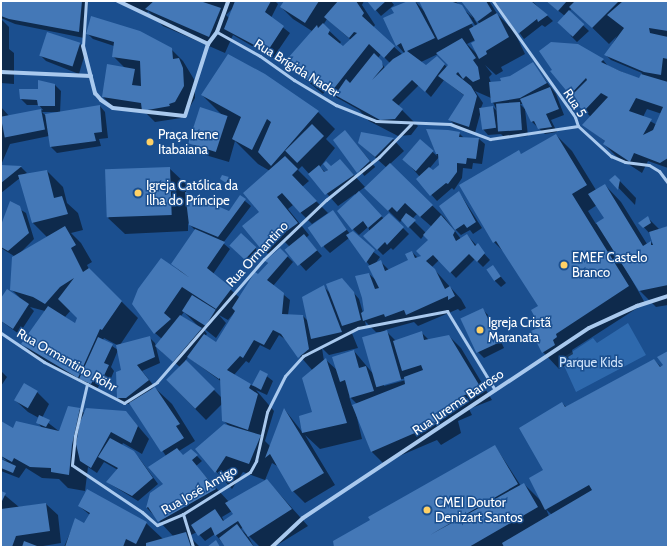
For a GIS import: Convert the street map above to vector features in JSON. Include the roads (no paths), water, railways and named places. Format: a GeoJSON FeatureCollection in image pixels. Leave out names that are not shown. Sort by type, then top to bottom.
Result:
{"type":"FeatureCollection","features":[{"type":"Feature","properties":{"kind":"street"},"geometry":{"type":"LineString","coordinates":[[118,1],[208,44]]}},
{"type":"Feature","properties":{"kind":"street"},"geometry":{"type":"LineString","coordinates":[[83,46],[95,93],[113,108],[185,116],[208,44],[217,32],[228,1]]}},
{"type":"Feature","properties":{"kind":"street"},"geometry":{"type":"LineString","coordinates":[[1,72],[91,76]]}},
{"type":"Feature","properties":{"kind":"street","name":"Rua Jurema Barroso"},"geometry":{"type":"LineString","coordinates":[[272,547],[303,518],[590,328],[637,306],[668,296]]}},
{"type":"Feature","properties":{"kind":"lane"},"geometry":{"type":"LineString","coordinates":[[83,46],[86,1]]}},
{"type":"Feature","properties":{"kind":"lane","name":"Rua 5"},"geometry":{"type":"LineString","coordinates":[[493,1],[575,117],[578,126],[611,156],[626,162],[649,165],[659,171],[668,183]]}},
{"type":"Feature","properties":{"kind":"lane","name":"Rua Brígida Nader"},"geometry":{"type":"LineString","coordinates":[[217,32],[260,56],[294,80],[336,105],[376,121],[411,124],[450,124],[490,139],[578,126]]}},
{"type":"Feature","properties":{"kind":"lane","name":"Rua Ormantino"},"geometry":{"type":"LineString","coordinates":[[124,403],[157,382],[264,259],[326,200],[379,156],[411,124]]}},
{"type":"Feature","properties":{"kind":"lane","name":"Rua José Amigo"},"geometry":{"type":"LineString","coordinates":[[87,384],[75,436],[72,465],[142,512],[157,526],[183,514],[250,472],[256,461],[267,412],[275,393],[303,356],[358,328],[447,311],[495,390]]}},
{"type":"Feature","properties":{"kind":"lane","name":"Rua Ormantino Röhr"},"geometry":{"type":"LineString","coordinates":[[1,333],[44,362],[124,403]]}},
{"type":"Feature","properties":{"kind":"lane"},"geometry":{"type":"LineString","coordinates":[[183,514],[193,547]]}},
{"type":"Feature","properties":{"kind":"place","name":"Praça Irene Itabaiana"},"geometry":{"type":"Point","coordinates":[150,142]}},
{"type":"Feature","properties":{"kind":"place","name":"Igreja Católica da Ilha do Príncipe"},"geometry":{"type":"Point","coordinates":[138,193]}},
{"type":"Feature","properties":{"kind":"place","name":"EMEF Castelo Branco"},"geometry":{"type":"Point","coordinates":[564,265]}},
{"type":"Feature","properties":{"kind":"place","name":"Igreja Cristã Maranata"},"geometry":{"type":"Point","coordinates":[480,330]}},
{"type":"Feature","properties":{"kind":"place","name":"CMEI Doutor Denizart Santos"},"geometry":{"type":"Point","coordinates":[427,510]}},
{"type":"Feature","properties":{"kind":"park label","name":"Parque Kids"},"geometry":{"type":"Point","coordinates":[591,362]}}]}
